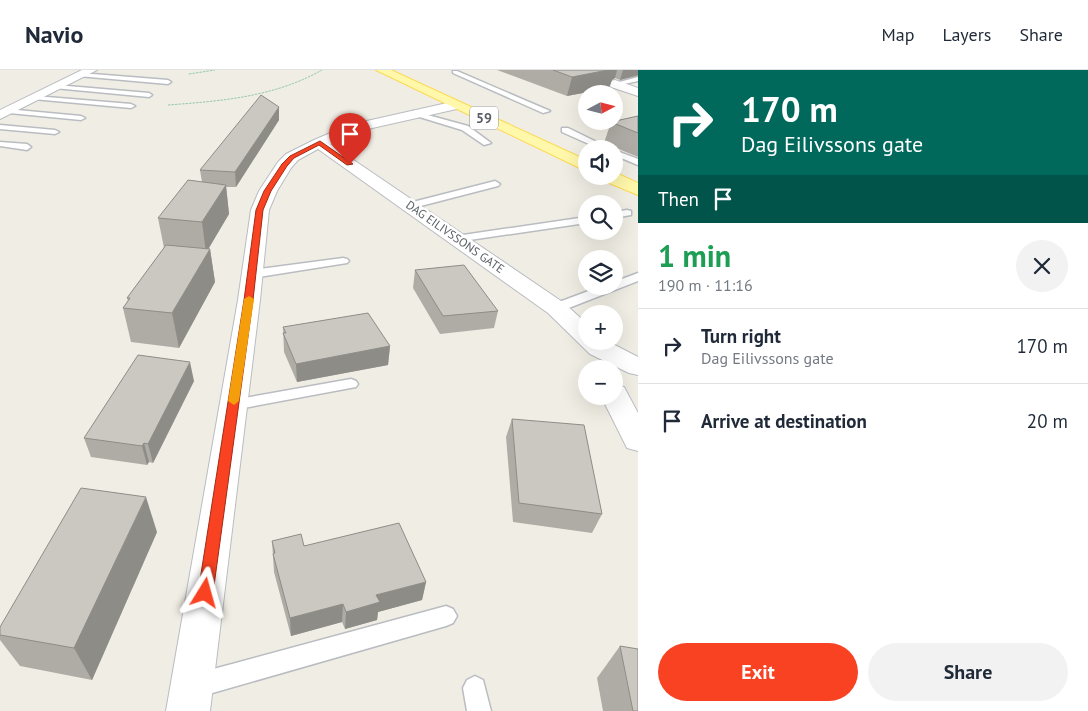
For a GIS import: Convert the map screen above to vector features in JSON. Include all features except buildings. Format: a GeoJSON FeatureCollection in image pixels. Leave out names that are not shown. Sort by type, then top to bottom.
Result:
{"type":"FeatureCollection","features":[{"type":"Feature","properties":{"kind":"main road","name":"59"},"geometry":{"type":"LineString","coordinates":[[382,70],[578,162]]}},
{"type":"Feature","properties":{"kind":"main road"},"geometry":{"type":"LineString","coordinates":[[623,183],[638,190]]}},
{"type":"Feature","properties":{"kind":"street"},"geometry":{"type":"LineString","coordinates":[[4,113],[86,72]]}},
{"type":"Feature","properties":{"kind":"street"},"geometry":{"type":"LineString","coordinates":[[615,84],[638,92]]}},
{"type":"Feature","properties":{"kind":"street"},"geometry":{"type":"LineString","coordinates":[[190,699],[260,210],[268,191],[284,165],[292,157],[320,142],[354,128],[456,105]]}},
{"type":"Feature","properties":{"kind":"street","name":"DAG EILIVSSONS GATE"},"geometry":{"type":"LineString","coordinates":[[320,142],[556,308],[578,331]]}},
{"type":"Feature","properties":{"kind":"street","name":"DAG EILIVSSONS GATE"},"geometry":{"type":"LineString","coordinates":[[598,350],[636,364]]}},
{"type":"Feature","properties":{"kind":"street"},"geometry":{"type":"LineString","coordinates":[[620,405],[638,440]]}},
{"type":"Feature","properties":{"kind":"lane"},"geometry":{"type":"LineString","coordinates":[[86,72],[168,82]]}},
{"type":"Feature","properties":{"kind":"lane"},"geometry":{"type":"LineString","coordinates":[[455,72],[546,111]]}},
{"type":"Feature","properties":{"kind":"lane"},"geometry":{"type":"LineString","coordinates":[[615,84],[638,79]]}},
{"type":"Feature","properties":{"kind":"lane"},"geometry":{"type":"LineString","coordinates":[[56,87],[149,95]]}},
{"type":"Feature","properties":{"kind":"lane"},"geometry":{"type":"LineString","coordinates":[[35,98],[131,106]]}},
{"type":"Feature","properties":{"kind":"lane"},"geometry":{"type":"LineString","coordinates":[[4,113],[81,118]]}},
{"type":"Feature","properties":{"kind":"lane"},"geometry":{"type":"LineString","coordinates":[[416,113],[465,128],[488,143]]}},
{"type":"Feature","properties":{"kind":"lane"},"geometry":{"type":"LineString","coordinates":[[0,127],[55,132]]}},
{"type":"Feature","properties":{"kind":"lane"},"geometry":{"type":"LineString","coordinates":[[565,130],[588,140]]}},
{"type":"Feature","properties":{"kind":"lane"},"geometry":{"type":"LineString","coordinates":[[0,144],[27,147]]}},
{"type":"Feature","properties":{"kind":"lane"},"geometry":{"type":"LineString","coordinates":[[623,156],[638,162]]}},
{"type":"Feature","properties":{"kind":"lane"},"geometry":{"type":"LineString","coordinates":[[410,206],[495,184]]}},
{"type":"Feature","properties":{"kind":"lane"},"geometry":{"type":"LineString","coordinates":[[623,214],[627,213]]}},
{"type":"Feature","properties":{"kind":"lane"},"geometry":{"type":"LineString","coordinates":[[456,239],[578,221]]}},
{"type":"Feature","properties":{"kind":"lane"},"geometry":{"type":"LineString","coordinates":[[252,274],[343,261]]}},
{"type":"Feature","properties":{"kind":"lane"},"geometry":{"type":"LineString","coordinates":[[556,308],[638,278]]}},
{"type":"Feature","properties":{"kind":"lane"},"geometry":{"type":"LineString","coordinates":[[233,405],[351,384]]}},
{"type":"Feature","properties":{"kind":"lane"},"geometry":{"type":"LineString","coordinates":[[190,699],[446,616]]}},
{"type":"Feature","properties":{"kind":"lane"},"geometry":{"type":"LineString","coordinates":[[475,688],[479,711]]}},
{"type":"Feature","properties":{"kind":"path"},"geometry":{"type":"LineString","coordinates":[[131,106],[248,97],[278,91],[308,79],[322,70]]}},
{"type":"Feature","properties":{"kind":"slow traffic"},"geometry":{"type":"LineString","coordinates":[[234,401],[249,299]]}},
{"type":"Feature","properties":{"kind":"route"},"geometry":{"type":"LineString","coordinates":[[205,593],[249,300],[260,210],[274,179],[284,165],[292,157],[320,142],[350,164]]}}]}
